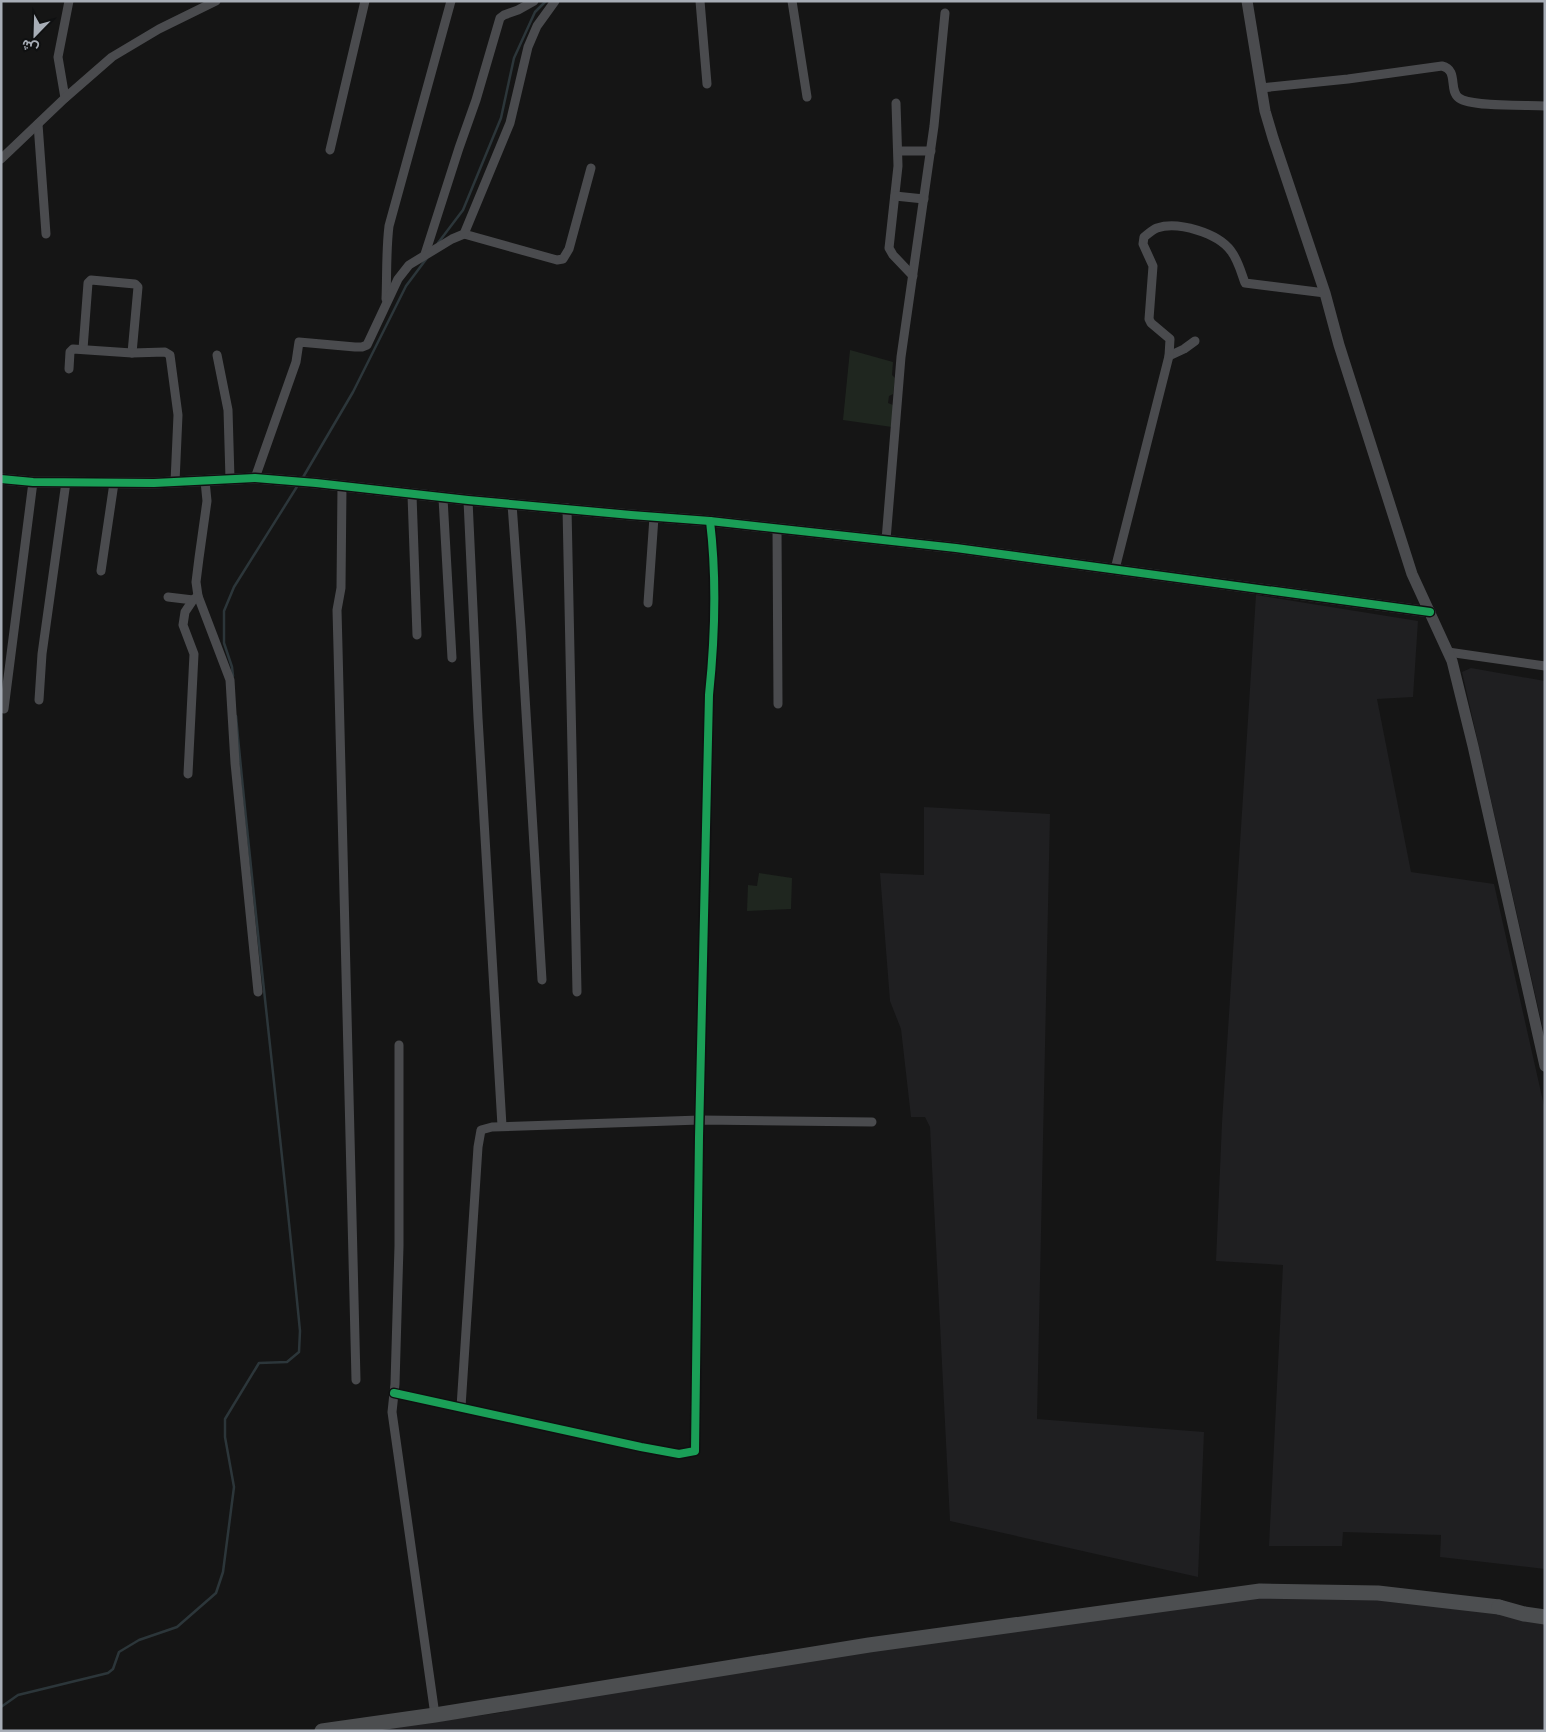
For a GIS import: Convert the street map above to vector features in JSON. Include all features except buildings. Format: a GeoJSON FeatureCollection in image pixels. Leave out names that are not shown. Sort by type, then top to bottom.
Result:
{"type":"FeatureCollection","features":[{"type":"Feature","properties":{"kind":"main road"},"geometry":{"type":"LineString","coordinates":[[322,1731],[869,1645],[1260,1590],[1378,1593],[1500,1607],[1545,1608]]}},
{"type":"Feature","properties":{"kind":"main road"},"geometry":{"type":"LineString","coordinates":[[1500,1607],[1524,1614],[1545,1617]]}},
{"type":"Feature","properties":{"kind":"street"},"geometry":{"type":"LineString","coordinates":[[65,98],[58,57],[69,1]]}},
{"type":"Feature","properties":{"kind":"street"},"geometry":{"type":"LineString","coordinates":[[1,159],[65,98],[112,57],[159,29],[216,1]]}},
{"type":"Feature","properties":{"kind":"street"},"geometry":{"type":"LineString","coordinates":[[330,150],[365,1]]}},
{"type":"Feature","properties":{"kind":"street"},"geometry":{"type":"LineString","coordinates":[[385,304],[389,226],[451,1]]}},
{"type":"Feature","properties":{"kind":"street"},"geometry":{"type":"LineString","coordinates":[[425,254],[476,100],[500,18],[534,1]]}},
{"type":"Feature","properties":{"kind":"street"},"geometry":{"type":"LineString","coordinates":[[464,234],[510,122],[528,47],[537,26],[555,1]]}},
{"type":"Feature","properties":{"kind":"street"},"geometry":{"type":"LineString","coordinates":[[700,1],[707,84]]}},
{"type":"Feature","properties":{"kind":"street"},"geometry":{"type":"LineString","coordinates":[[792,1],[807,98]]}},
{"type":"Feature","properties":{"kind":"street"},"geometry":{"type":"LineString","coordinates":[[1247,1],[1265,111],[1273,138],[1325,294],[1339,345],[1412,574],[1452,661],[1545,1066]]}},
{"type":"Feature","properties":{"kind":"street"},"geometry":{"type":"LineString","coordinates":[[886,540],[901,357],[931,151],[945,13]]}},
{"type":"Feature","properties":{"kind":"street"},"geometry":{"type":"LineString","coordinates":[[1261,88],[1348,79],[1442,66],[1451,72],[1454,94],[1460,100],[1474,103],[1545,106]]}},
{"type":"Feature","properties":{"kind":"street"},"geometry":{"type":"LineString","coordinates":[[896,103],[898,151],[889,248],[893,255],[913,276]]}},
{"type":"Feature","properties":{"kind":"street"},"geometry":{"type":"LineString","coordinates":[[38,124],[46,234]]}},
{"type":"Feature","properties":{"kind":"street"},"geometry":{"type":"LineString","coordinates":[[898,151],[931,151]]}},
{"type":"Feature","properties":{"kind":"street"},"geometry":{"type":"LineString","coordinates":[[255,478],[296,362],[299,342],[362,347],[367,344],[385,304],[408,264],[464,234],[558,260],[563,259],[569,250],[591,168]]}},
{"type":"Feature","properties":{"kind":"street"},"geometry":{"type":"LineString","coordinates":[[895,196],[924,199]]}},
{"type":"Feature","properties":{"kind":"street"},"geometry":{"type":"LineString","coordinates":[[1115,569],[1170,356],[1170,339],[1151,324],[1149,319],[1153,266],[1143,244],[1144,237],[1155,228],[1182,226],[1216,238],[1231,250],[1246,283],[1325,294]]}},
{"type":"Feature","properties":{"kind":"street"},"geometry":{"type":"LineString","coordinates":[[83,349],[88,283],[91,280],[136,284],[138,287],[132,354]]}},
{"type":"Feature","properties":{"kind":"street"},"geometry":{"type":"LineString","coordinates":[[1170,356],[1195,341]]}},
{"type":"Feature","properties":{"kind":"street"},"geometry":{"type":"LineString","coordinates":[[69,369],[70,352],[73,348],[132,354],[165,352],[170,356],[178,415],[175,482]]}},
{"type":"Feature","properties":{"kind":"street"},"geometry":{"type":"LineString","coordinates":[[218,355],[228,410],[230,479]]}},
{"type":"Feature","properties":{"kind":"street"},"geometry":{"type":"LineString","coordinates":[[1,479],[33,482],[114,483],[255,478],[316,483],[443,498],[654,517],[710,520],[886,540],[1430,612]]}},
{"type":"Feature","properties":{"kind":"street"},"geometry":{"type":"LineString","coordinates":[[205,481],[207,501],[195,598],[230,680],[235,763],[258,992]]}},
{"type":"Feature","properties":{"kind":"street"},"geometry":{"type":"LineString","coordinates":[[4,709],[33,482]]}},
{"type":"Feature","properties":{"kind":"street"},"geometry":{"type":"LineString","coordinates":[[39,700],[42,654],[66,482]]}},
{"type":"Feature","properties":{"kind":"street"},"geometry":{"type":"LineString","coordinates":[[101,571],[114,483]]}},
{"type":"Feature","properties":{"kind":"street"},"geometry":{"type":"LineString","coordinates":[[342,486],[341,588],[338,610],[338,648],[356,1380]]}},
{"type":"Feature","properties":{"kind":"street"},"geometry":{"type":"LineString","coordinates":[[412,495],[418,635]]}},
{"type":"Feature","properties":{"kind":"street"},"geometry":{"type":"LineString","coordinates":[[443,498],[452,658]]}},
{"type":"Feature","properties":{"kind":"street"},"geometry":{"type":"LineString","coordinates":[[468,500],[478,718],[502,1126]]}},
{"type":"Feature","properties":{"kind":"street"},"geometry":{"type":"LineString","coordinates":[[512,504],[522,638],[542,980]]}},
{"type":"Feature","properties":{"kind":"street"},"geometry":{"type":"LineString","coordinates":[[566,508],[577,992]]}},
{"type":"Feature","properties":{"kind":"street"},"geometry":{"type":"LineString","coordinates":[[648,603],[654,517]]}},
{"type":"Feature","properties":{"kind":"street"},"geometry":{"type":"LineString","coordinates":[[394,1393],[679,1454],[695,1451],[709,695],[714,648],[714,554],[710,520]]}},
{"type":"Feature","properties":{"kind":"street"},"geometry":{"type":"LineString","coordinates":[[777,528],[778,704]]}},
{"type":"Feature","properties":{"kind":"street"},"geometry":{"type":"LineString","coordinates":[[168,597],[195,598]]}},
{"type":"Feature","properties":{"kind":"street"},"geometry":{"type":"LineString","coordinates":[[188,774],[194,654],[183,625],[185,612],[195,598]]}},
{"type":"Feature","properties":{"kind":"street"},"geometry":{"type":"LineString","coordinates":[[1448,652],[1545,666]]}},
{"type":"Feature","properties":{"kind":"street"},"geometry":{"type":"LineString","coordinates":[[399,1044],[399,1246],[392,1412],[435,1714]]}},
{"type":"Feature","properties":{"kind":"street"},"geometry":{"type":"LineString","coordinates":[[461,1407],[478,1147],[481,1130],[502,1126],[700,1120],[872,1122]]}},
{"type":"Feature","properties":{"kind":"shaded area"},"geometry":{"type":"Polygon","coordinates":[[[850,350],[893,362],[892,375],[895,378],[893,394],[889,396],[888,403],[893,405],[892,427],[843,420],[850,350]]]}},
{"type":"Feature","properties":{"kind":"shaded area"},"geometry":{"type":"Polygon","coordinates":[[[1256,595],[1418,621],[1413,697],[1377,699],[1411,872],[1494,884],[1545,1110],[1545,1569],[1440,1557],[1441,1535],[1343,1532],[1342,1546],[1269,1546],[1283,1265],[1216,1261],[1222,1123],[1256,595]]]}},
{"type":"Feature","properties":{"kind":"shaded area"},"geometry":{"type":"Polygon","coordinates":[[[1471,668],[1545,681],[1545,1038],[1462,672],[1471,668]]]}},
{"type":"Feature","properties":{"kind":"shaded area"},"geometry":{"type":"Polygon","coordinates":[[[924,807],[1050,814],[1037,1419],[1204,1432],[1198,1577],[950,1521],[930,1127],[925,1117],[911,1117],[901,1029],[890,1001],[880,873],[924,875],[924,807]]]}},
{"type":"Feature","properties":{"kind":"shaded area"},"geometry":{"type":"Polygon","coordinates":[[[759,873],[792,878],[791,909],[747,911],[748,885],[757,886],[759,873]]]}},
{"type":"Feature","properties":{"kind":"shaded area"},"geometry":{"type":"Polygon","coordinates":[[[1260,1591],[1342,1594],[1545,1620],[1545,1731],[383,1731],[383,1729],[505,1712],[505,1703],[1260,1591]]]}},
{"type":"Feature","properties":{"kind":"waterway"},"geometry":{"type":"LineString","coordinates":[[438,243],[463,210],[501,118],[514,58],[535,12],[546,1]]}},
{"type":"Feature","properties":{"kind":"waterway"},"geometry":{"type":"LineString","coordinates":[[302,479],[353,392],[406,286],[427,258]]}},
{"type":"Feature","properties":{"kind":"waterway"},"geometry":{"type":"LineString","coordinates":[[233,676],[224,643],[224,611],[234,587],[298,485]]}},
{"type":"Feature","properties":{"kind":"waterway"},"geometry":{"type":"LineString","coordinates":[[1,1707],[18,1695],[108,1673],[113,1669],[119,1652],[139,1640],[177,1627],[216,1593],[223,1572],[234,1487],[225,1437],[225,1419],[259,1363],[287,1362],[299,1352],[300,1331],[236,716]]}},
{"type":"Feature","properties":{"kind":"cycle path"},"geometry":{"type":"LineString","coordinates":[[1,479],[33,482],[154,483],[255,478],[316,483],[468,500],[710,521],[956,548],[1430,612]]}},
{"type":"Feature","properties":{"kind":"cycle path"},"geometry":{"type":"LineString","coordinates":[[394,1393],[641,1447],[679,1454],[695,1451],[699,1137],[709,695],[713,652],[714,608],[714,564],[710,521]]}}]}
